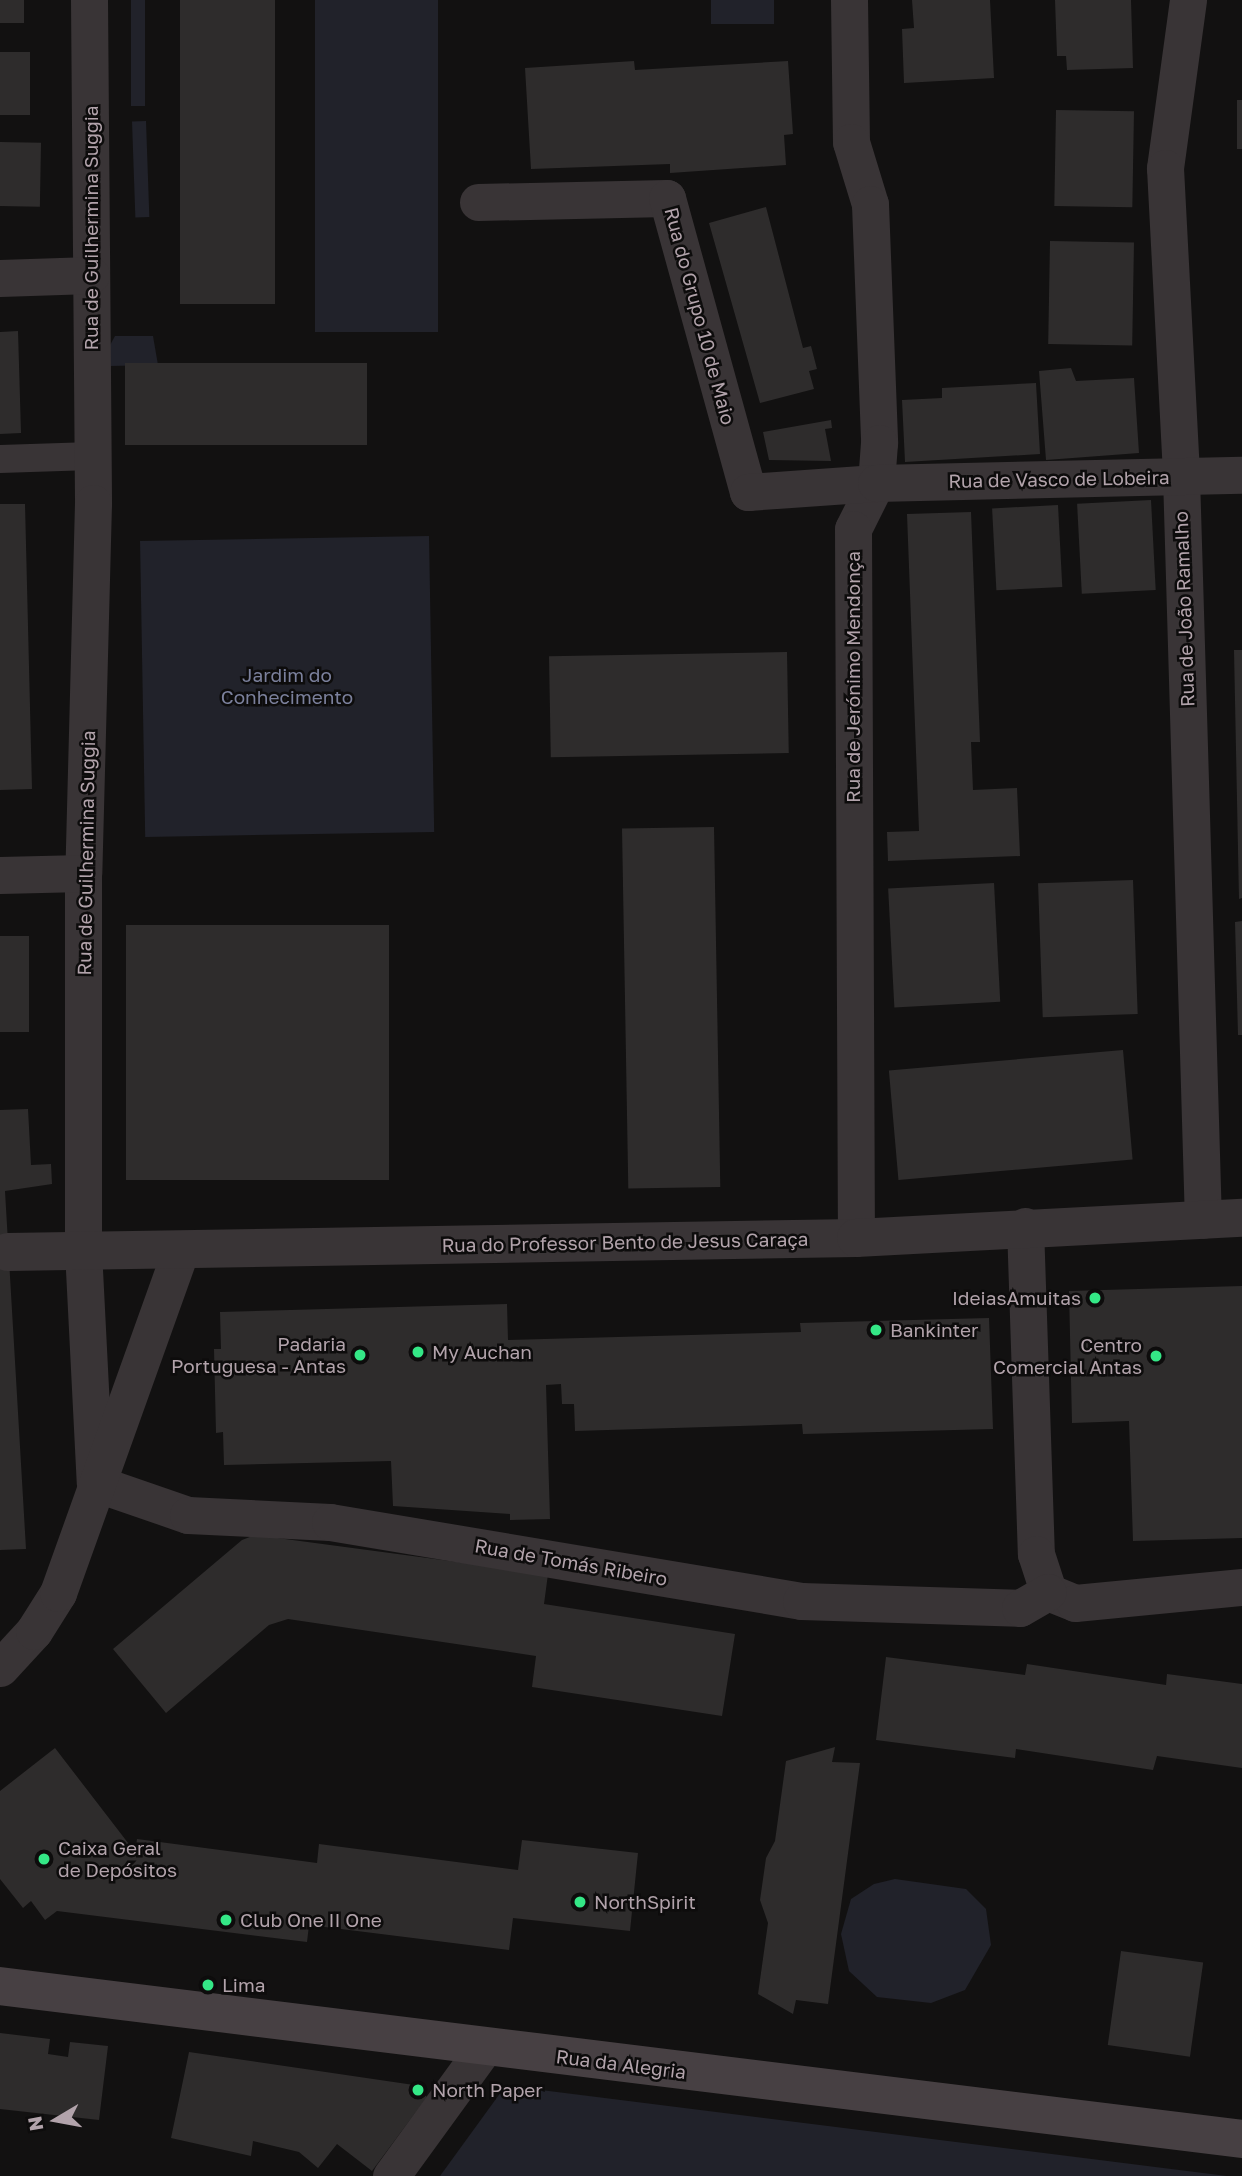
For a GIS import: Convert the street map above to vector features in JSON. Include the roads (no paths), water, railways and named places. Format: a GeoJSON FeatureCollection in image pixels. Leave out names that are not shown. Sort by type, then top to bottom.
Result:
{"type":"FeatureCollection","features":[{"type":"Feature","properties":{"kind":"main road","name":"Rua da Alegria"},"geometry":{"type":"LineString","coordinates":[[0,1986],[484,2048],[1242,2139]]}},
{"type":"Feature","properties":{"kind":"street","name":"Rua de Guilhermina Suggia"},"geometry":{"type":"LineString","coordinates":[[89,0],[92,456],[83,873],[83,1250],[95,1483]]}},
{"type":"Feature","properties":{"kind":"street","name":"Rua de Jerónimo Mendonça"},"geometry":{"type":"LineString","coordinates":[[849,0],[851,142],[870,204],[876,483],[852,529],[856,1238]]}},
{"type":"Feature","properties":{"kind":"street","name":"Rua de João Ramalho"},"geometry":{"type":"LineString","coordinates":[[1188,0],[1165,168],[1181,476],[1203,1220]]}},
{"type":"Feature","properties":{"kind":"street","name":"Rua do Grupo 10 de Maio"},"geometry":{"type":"LineString","coordinates":[[478,202],[667,198],[748,492],[876,483]]}},
{"type":"Feature","properties":{"kind":"street"},"geometry":{"type":"LineString","coordinates":[[0,278],[91,275]]}},
{"type":"Feature","properties":{"kind":"street"},"geometry":{"type":"LineString","coordinates":[[0,459],[92,456]]}},
{"type":"Feature","properties":{"kind":"street","name":"Rua de Vasco de Lobeira"},"geometry":{"type":"LineString","coordinates":[[876,483],[1242,475]]}},
{"type":"Feature","properties":{"kind":"street"},"geometry":{"type":"LineString","coordinates":[[0,875],[83,873]]}},
{"type":"Feature","properties":{"kind":"street","name":"Rua do Professor Bento de Jesus Caraça"},"geometry":{"type":"LineString","coordinates":[[8,1252],[856,1238],[1025,1226],[1242,1218]]}},
{"type":"Feature","properties":{"kind":"street"},"geometry":{"type":"LineString","coordinates":[[1025,1226],[1036,1555],[1048,1591],[1075,1603],[1242,1587]]}},
{"type":"Feature","properties":{"kind":"street"},"geometry":{"type":"LineString","coordinates":[[0,1668],[34,1631],[58,1593],[95,1483],[181,1249]]}},
{"type":"Feature","properties":{"kind":"street","name":"Rua de Tomás Ribeiro"},"geometry":{"type":"LineString","coordinates":[[95,1483],[188,1515],[330,1522],[801,1601],[1020,1608],[1048,1591]]}},
{"type":"Feature","properties":{"kind":"street"},"geometry":{"type":"LineString","coordinates":[[390,2176],[484,2048]]}},
{"type":"Feature","properties":{"kind":"place","name":"IdeiasAmuitas"},"geometry":{"type":"Point","coordinates":[1095,1298]}},
{"type":"Feature","properties":{"kind":"place","name":"Bankinter"},"geometry":{"type":"Point","coordinates":[876,1330]}},
{"type":"Feature","properties":{"kind":"place","name":"My Auchan"},"geometry":{"type":"Point","coordinates":[418,1352]}},
{"type":"Feature","properties":{"kind":"place","name":"Padaria Portuguesa - Antas"},"geometry":{"type":"Point","coordinates":[360,1355]}},
{"type":"Feature","properties":{"kind":"place","name":"Centro Comercial Antas"},"geometry":{"type":"Point","coordinates":[1156,1356]}},
{"type":"Feature","properties":{"kind":"place","name":"Caixa Geral de Depósitos"},"geometry":{"type":"Point","coordinates":[44,1859]}},
{"type":"Feature","properties":{"kind":"place","name":"NorthSpirit"},"geometry":{"type":"Point","coordinates":[580,1902]}},
{"type":"Feature","properties":{"kind":"place","name":"Club One II One"},"geometry":{"type":"Point","coordinates":[226,1920]}},
{"type":"Feature","properties":{"kind":"place","name":"Lima"},"geometry":{"type":"Point","coordinates":[208,1985]}},
{"type":"Feature","properties":{"kind":"place","name":"North Paper"},"geometry":{"type":"Point","coordinates":[418,2090]}},
{"type":"Feature","properties":{"kind":"park label","name":"Jardim do Conhecimento"},"geometry":{"type":"Point","coordinates":[287,686]}}]}
